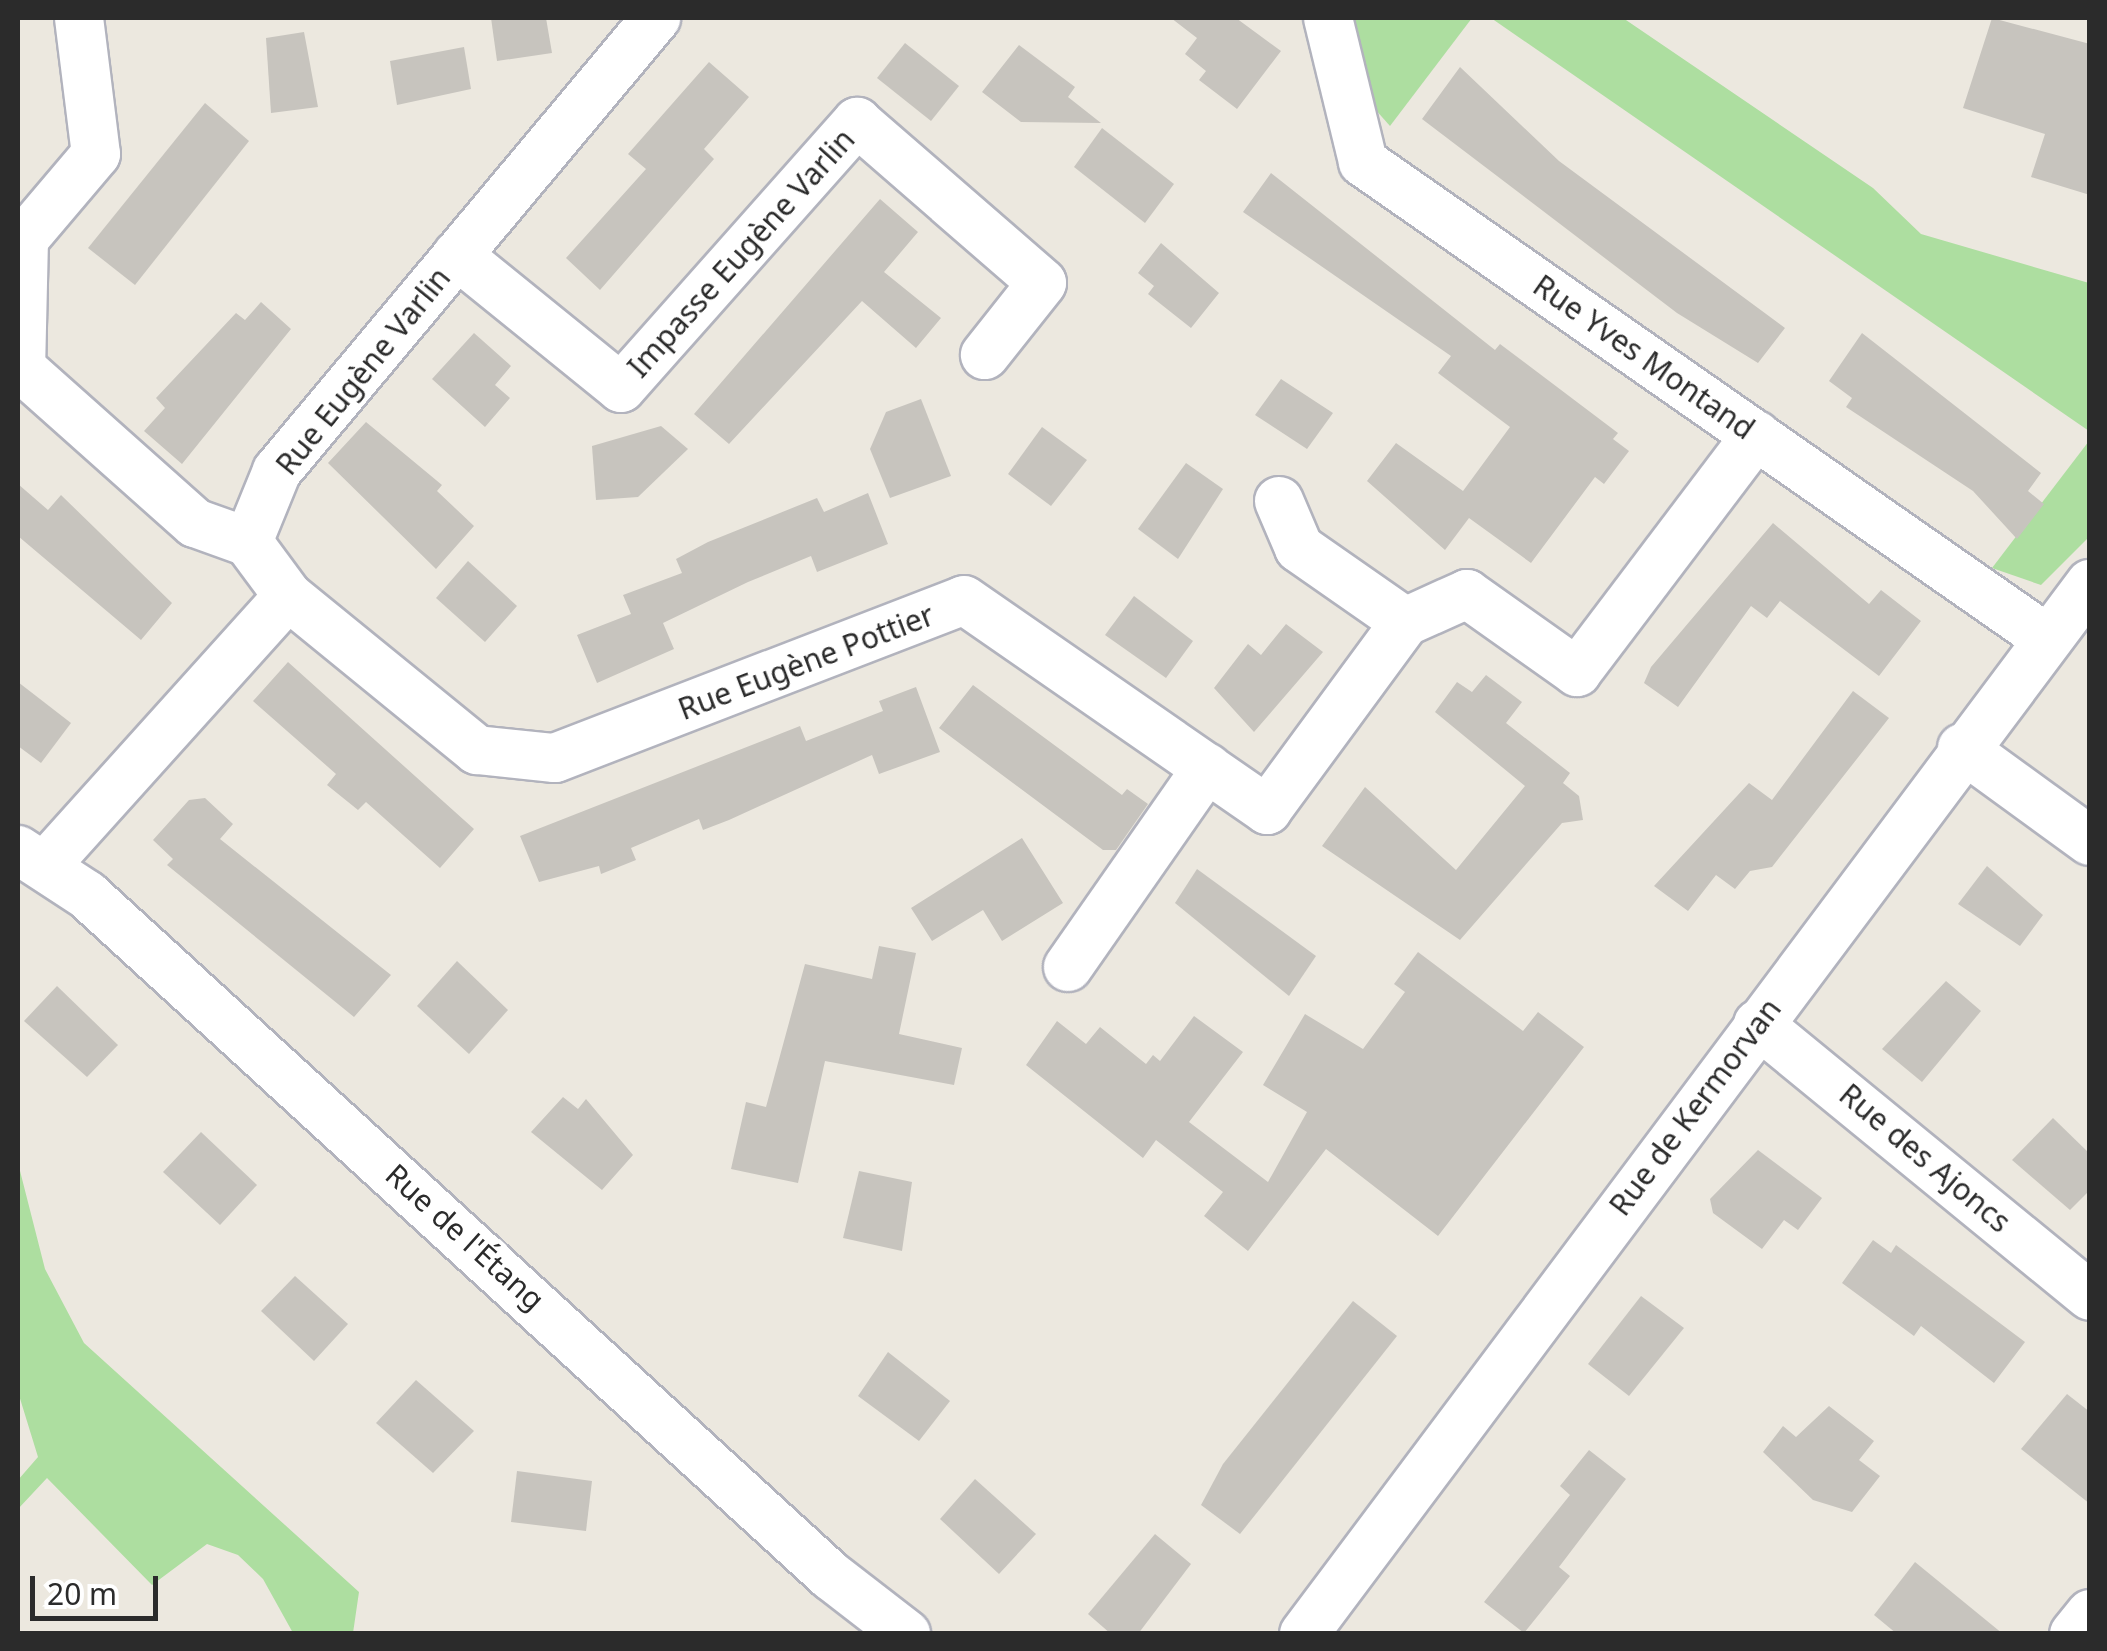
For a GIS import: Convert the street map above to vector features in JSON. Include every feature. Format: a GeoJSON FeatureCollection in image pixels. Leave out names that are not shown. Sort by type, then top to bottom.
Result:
{"type":"FeatureCollection","features":[{"type":"Feature","properties":{"kind":"street"},"geometry":{"type":"LineString","coordinates":[[31,858],[288,596],[248,542],[195,523],[19,368],[24,239],[96,154],[79,18]]}},
{"type":"Feature","properties":{"kind":"street","name":"Rue Eugène Varlin"},"geometry":{"type":"LineString","coordinates":[[248,542],[277,472],[656,18]]}},
{"type":"Feature","properties":{"kind":"street","name":"Rue Yves Montand"},"geometry":{"type":"LineString","coordinates":[[1328,18],[1363,162],[2046,638]]}},
{"type":"Feature","properties":{"kind":"street","name":"Impasse Eugène Varlin"},"geometry":{"type":"LineString","coordinates":[[457,255],[621,388],[856,122],[1042,283],[985,355]]}},
{"type":"Feature","properties":{"kind":"street","name":"Rue Eugène Pottier"},"geometry":{"type":"LineString","coordinates":[[288,596],[476,750],[555,758],[964,600],[1266,810],[1405,622],[1467,594],[1577,672],[1756,435]]}},
{"type":"Feature","properties":{"kind":"street"},"geometry":{"type":"LineString","coordinates":[[1279,502],[1299,548],[1405,622]]}},
{"type":"Feature","properties":{"kind":"street","name":"Rue de Kermorvan"},"geometry":{"type":"LineString","coordinates":[[1304,1634],[1962,748],[2090,584]]}},
{"type":"Feature","properties":{"kind":"street"},"geometry":{"type":"LineString","coordinates":[[1962,748],[2090,841]]}},
{"type":"Feature","properties":{"kind":"street"},"geometry":{"type":"LineString","coordinates":[[1068,967],[1207,768]]}},
{"type":"Feature","properties":{"kind":"street","name":"Rue de l'Étang"},"geometry":{"type":"LineString","coordinates":[[31,858],[906,1634]]}},
{"type":"Feature","properties":{"kind":"street","name":"Rue des Ajoncs"},"geometry":{"type":"LineString","coordinates":[[1758,1024],[2090,1296]]}},
{"type":"Feature","properties":{"kind":"street"},"geometry":{"type":"LineString","coordinates":[[2074,1634],[2090,1614]]}},
{"type":"Feature","properties":{"kind":"green space"},"geometry":{"type":"Polygon","coordinates":[[[1354,18],[1472,18],[1390,126],[1374,108],[1354,18]]]}},
{"type":"Feature","properties":{"kind":"green space"},"geometry":{"type":"Polygon","coordinates":[[[1491,18],[1623,18],[1873,188],[1921,234],[2089,283],[2089,431],[1491,18]]]}},
{"type":"Feature","properties":{"kind":"green space"},"geometry":{"type":"Polygon","coordinates":[[[2089,441],[2089,537],[2041,585],[1992,568],[2089,441]]]}},
{"type":"Feature","properties":{"kind":"green space"},"geometry":{"type":"Polygon","coordinates":[[[18,1163],[45,1269],[84,1343],[359,1592],[353,1633],[293,1633],[263,1579],[238,1555],[207,1544],[152,1585],[47,1478],[18,1509],[18,1480],[38,1457],[18,1392],[18,1163]]]}},
{"type":"Feature","properties":{"kind":"building"},"geometry":{"type":"Polygon","coordinates":[[[491,18],[546,18],[552,53],[497,61],[491,18]]]}},
{"type":"Feature","properties":{"kind":"building"},"geometry":{"type":"Polygon","coordinates":[[[1171,18],[1236,18],[1281,51],[1237,109],[1199,80],[1206,71],[1185,54],[1197,38],[1171,18]]]}},
{"type":"Feature","properties":{"kind":"building"},"geometry":{"type":"Polygon","coordinates":[[[1992,18],[2090,44],[2090,195],[2031,177],[2045,134],[1963,108],[1992,18]]]}},
{"type":"Feature","properties":{"kind":"building"},"geometry":{"type":"Polygon","coordinates":[[[304,32],[318,107],[271,113],[266,38],[304,32]]]}},
{"type":"Feature","properties":{"kind":"building"},"geometry":{"type":"Polygon","coordinates":[[[905,43],[959,86],[931,121],[877,78],[905,43]]]}},
{"type":"Feature","properties":{"kind":"building"},"geometry":{"type":"Polygon","coordinates":[[[1019,45],[1075,87],[1068,97],[1101,123],[1021,122],[982,92],[1019,45]]]}},
{"type":"Feature","properties":{"kind":"building"},"geometry":{"type":"Polygon","coordinates":[[[464,47],[471,89],[397,105],[390,61],[464,47]]]}},
{"type":"Feature","properties":{"kind":"building"},"geometry":{"type":"Polygon","coordinates":[[[709,62],[749,97],[704,149],[714,159],[600,290],[566,258],[646,169],[628,154],[709,62]]]}},
{"type":"Feature","properties":{"kind":"building"},"geometry":{"type":"Polygon","coordinates":[[[1460,67],[1559,161],[1785,328],[1758,363],[1677,313],[1422,119],[1460,67]]]}},
{"type":"Feature","properties":{"kind":"building"},"geometry":{"type":"Polygon","coordinates":[[[205,103],[249,141],[135,285],[88,248],[205,103]]]}},
{"type":"Feature","properties":{"kind":"building"},"geometry":{"type":"Polygon","coordinates":[[[1102,128],[1174,184],[1145,223],[1074,167],[1102,128]]]}},
{"type":"Feature","properties":{"kind":"building"},"geometry":{"type":"Polygon","coordinates":[[[1271,173],[1495,350],[1500,344],[1618,433],[1613,439],[1629,451],[1604,484],[1595,477],[1531,563],[1469,518],[1445,550],[1367,481],[1396,443],[1463,491],[1510,427],[1438,373],[1451,356],[1243,212],[1271,173]]]}},
{"type":"Feature","properties":{"kind":"building"},"geometry":{"type":"Polygon","coordinates":[[[880,199],[918,232],[884,272],[941,318],[916,348],[862,301],[729,444],[694,414],[880,199]]]}},
{"type":"Feature","properties":{"kind":"building"},"geometry":{"type":"Polygon","coordinates":[[[1161,243],[1219,293],[1191,328],[1148,294],[1154,286],[1138,273],[1161,243]]]}},
{"type":"Feature","properties":{"kind":"building"},"geometry":{"type":"Polygon","coordinates":[[[261,302],[291,329],[182,464],[144,431],[165,408],[156,398],[236,313],[245,320],[261,302]]]}},
{"type":"Feature","properties":{"kind":"building"},"geometry":{"type":"Polygon","coordinates":[[[474,333],[511,366],[495,385],[510,398],[485,427],[432,379],[474,333]]]}},
{"type":"Feature","properties":{"kind":"building"},"geometry":{"type":"Polygon","coordinates":[[[1862,333],[2041,473],[2028,491],[2044,504],[2017,539],[1973,491],[1846,407],[1852,398],[1829,381],[1862,333]]]}},
{"type":"Feature","properties":{"kind":"building"},"geometry":{"type":"Polygon","coordinates":[[[1281,379],[1333,413],[1307,449],[1255,415],[1281,379]]]}},
{"type":"Feature","properties":{"kind":"building"},"geometry":{"type":"Polygon","coordinates":[[[921,399],[951,476],[890,498],[870,449],[886,412],[921,399]]]}},
{"type":"Feature","properties":{"kind":"building"},"geometry":{"type":"Polygon","coordinates":[[[366,422],[442,485],[437,491],[474,526],[436,569],[328,463],[366,422]]]}},
{"type":"Feature","properties":{"kind":"building"},"geometry":{"type":"Polygon","coordinates":[[[661,426],[688,449],[638,497],[596,500],[592,446],[661,426]]]}},
{"type":"Feature","properties":{"kind":"building"},"geometry":{"type":"Polygon","coordinates":[[[1042,427],[1087,460],[1051,506],[1008,474],[1042,427]]]}},
{"type":"Feature","properties":{"kind":"building"},"geometry":{"type":"Polygon","coordinates":[[[1186,463],[1223,489],[1178,559],[1138,529],[1186,463]]]}},
{"type":"Feature","properties":{"kind":"building"},"geometry":{"type":"Polygon","coordinates":[[[18,484],[48,510],[61,495],[172,603],[141,640],[18,536],[18,484]]]}},
{"type":"Feature","properties":{"kind":"building"},"geometry":{"type":"Polygon","coordinates":[[[868,493],[888,544],[817,572],[811,556],[748,582],[663,623],[674,649],[597,683],[577,635],[631,614],[623,595],[682,573],[676,559],[708,542],[817,498],[824,512],[868,493]]]}},
{"type":"Feature","properties":{"kind":"building"},"geometry":{"type":"Polygon","coordinates":[[[1773,523],[1869,604],[1881,590],[1921,621],[1879,676],[1780,601],[1767,618],[1751,606],[1678,707],[1644,683],[1651,667],[1773,523]]]}},
{"type":"Feature","properties":{"kind":"building"},"geometry":{"type":"Polygon","coordinates":[[[468,561],[517,606],[485,642],[436,598],[468,561]]]}},
{"type":"Feature","properties":{"kind":"building"},"geometry":{"type":"Polygon","coordinates":[[[1134,596],[1193,641],[1166,678],[1105,635],[1134,596]]]}},
{"type":"Feature","properties":{"kind":"building"},"geometry":{"type":"Polygon","coordinates":[[[1286,624],[1323,652],[1254,732],[1214,688],[1248,644],[1261,655],[1286,624]]]}},
{"type":"Feature","properties":{"kind":"building"},"geometry":{"type":"Polygon","coordinates":[[[288,662],[474,829],[440,868],[366,802],[358,810],[327,785],[336,774],[253,701],[288,662]]]}},
{"type":"Feature","properties":{"kind":"building"},"geometry":{"type":"Polygon","coordinates":[[[1486,675],[1522,702],[1506,723],[1570,773],[1563,783],[1579,796],[1583,820],[1562,823],[1460,940],[1322,846],[1365,787],[1456,870],[1525,786],[1435,712],[1457,682],[1472,692],[1486,675]]]}},
{"type":"Feature","properties":{"kind":"building"},"geometry":{"type":"Polygon","coordinates":[[[18,682],[71,723],[41,763],[18,746],[18,682]]]}},
{"type":"Feature","properties":{"kind":"building"},"geometry":{"type":"Polygon","coordinates":[[[973,685],[1122,795],[1127,789],[1148,804],[1116,850],[1103,850],[939,728],[973,685]]]}},
{"type":"Feature","properties":{"kind":"building"},"geometry":{"type":"Polygon","coordinates":[[[916,687],[940,752],[879,774],[872,755],[729,820],[703,830],[699,819],[631,848],[636,860],[601,874],[599,866],[539,882],[520,836],[800,726],[806,741],[883,711],[879,701],[916,687]]]}},
{"type":"Feature","properties":{"kind":"building"},"geometry":{"type":"Polygon","coordinates":[[[1853,691],[1889,718],[1772,867],[1750,871],[1735,889],[1716,875],[1688,911],[1654,886],[1749,783],[1772,800],[1853,691]]]}},
{"type":"Feature","properties":{"kind":"building"},"geometry":{"type":"Polygon","coordinates":[[[205,798],[233,824],[220,839],[391,975],[354,1017],[167,865],[173,859],[153,840],[189,800],[205,798]]]}},
{"type":"Feature","properties":{"kind":"building"},"geometry":{"type":"Polygon","coordinates":[[[1022,838],[1063,903],[1002,941],[983,910],[932,941],[911,908],[1022,838]]]}},
{"type":"Feature","properties":{"kind":"building"},"geometry":{"type":"Polygon","coordinates":[[[1987,866],[2043,915],[2020,946],[1958,904],[1987,866]]]}},
{"type":"Feature","properties":{"kind":"building"},"geometry":{"type":"Polygon","coordinates":[[[1197,869],[1316,956],[1289,996],[1175,903],[1197,869]]]}},
{"type":"Feature","properties":{"kind":"building"},"geometry":{"type":"Polygon","coordinates":[[[879,946],[916,953],[899,1034],[962,1048],[954,1085],[825,1061],[798,1183],[731,1169],[746,1102],[766,1107],[805,964],[872,979],[879,946]]]}},
{"type":"Feature","properties":{"kind":"building"},"geometry":{"type":"Polygon","coordinates":[[[1418,952],[1523,1031],[1538,1012],[1584,1047],[1438,1236],[1326,1149],[1248,1251],[1204,1216],[1223,1192],[1156,1140],[1143,1158],[1026,1065],[1057,1021],[1086,1044],[1100,1027],[1146,1064],[1153,1055],[1160,1061],[1194,1016],[1243,1052],[1189,1122],[1268,1182],[1307,1112],[1263,1085],[1305,1014],[1363,1049],[1405,992],[1394,984],[1418,952]]]}},
{"type":"Feature","properties":{"kind":"building"},"geometry":{"type":"Polygon","coordinates":[[[457,961],[508,1010],[469,1054],[417,1006],[457,961]]]}},
{"type":"Feature","properties":{"kind":"building"},"geometry":{"type":"Polygon","coordinates":[[[1946,981],[1981,1011],[1922,1082],[1882,1049],[1946,981]]]}},
{"type":"Feature","properties":{"kind":"building"},"geometry":{"type":"Polygon","coordinates":[[[57,986],[118,1045],[87,1077],[24,1021],[57,986]]]}},
{"type":"Feature","properties":{"kind":"building"},"geometry":{"type":"Polygon","coordinates":[[[563,1097],[578,1109],[586,1099],[633,1155],[602,1190],[531,1132],[563,1097]]]}},
{"type":"Feature","properties":{"kind":"building"},"geometry":{"type":"Polygon","coordinates":[[[2053,1118],[2090,1154],[2090,1190],[2070,1210],[2012,1160],[2053,1118]]]}},
{"type":"Feature","properties":{"kind":"building"},"geometry":{"type":"Polygon","coordinates":[[[201,1132],[257,1185],[220,1225],[163,1172],[201,1132]]]}},
{"type":"Feature","properties":{"kind":"building"},"geometry":{"type":"Polygon","coordinates":[[[1758,1150],[1822,1198],[1798,1230],[1784,1220],[1762,1249],[1713,1213],[1710,1199],[1758,1150]]]}},
{"type":"Feature","properties":{"kind":"building"},"geometry":{"type":"Polygon","coordinates":[[[859,1171],[912,1182],[902,1251],[843,1238],[859,1171]]]}},
{"type":"Feature","properties":{"kind":"building"},"geometry":{"type":"Polygon","coordinates":[[[1873,1240],[1891,1253],[1896,1245],[2025,1342],[1994,1383],[1921,1326],[1914,1336],[1842,1283],[1873,1240]]]}},
{"type":"Feature","properties":{"kind":"building"},"geometry":{"type":"Polygon","coordinates":[[[295,1276],[348,1324],[314,1361],[261,1311],[295,1276]]]}},
{"type":"Feature","properties":{"kind":"building"},"geometry":{"type":"Polygon","coordinates":[[[1641,1296],[1684,1328],[1629,1396],[1588,1364],[1641,1296]]]}},
{"type":"Feature","properties":{"kind":"building"},"geometry":{"type":"Polygon","coordinates":[[[1353,1301],[1397,1336],[1240,1534],[1201,1505],[1223,1464],[1353,1301]]]}},
{"type":"Feature","properties":{"kind":"building"},"geometry":{"type":"Polygon","coordinates":[[[888,1352],[950,1401],[919,1441],[858,1396],[888,1352]]]}},
{"type":"Feature","properties":{"kind":"building"},"geometry":{"type":"Polygon","coordinates":[[[416,1380],[474,1431],[433,1473],[376,1423],[416,1380]]]}},
{"type":"Feature","properties":{"kind":"building"},"geometry":{"type":"Polygon","coordinates":[[[2067,1394],[2090,1412],[2090,1504],[2021,1449],[2067,1394]]]}},
{"type":"Feature","properties":{"kind":"building"},"geometry":{"type":"Polygon","coordinates":[[[1829,1406],[1874,1441],[1859,1460],[1880,1476],[1852,1512],[1813,1500],[1763,1452],[1783,1426],[1796,1437],[1829,1406]]]}},
{"type":"Feature","properties":{"kind":"building"},"geometry":{"type":"Polygon","coordinates":[[[1589,1450],[1626,1479],[1559,1567],[1570,1576],[1524,1633],[1484,1602],[1570,1495],[1560,1486],[1589,1450]]]}},
{"type":"Feature","properties":{"kind":"building"},"geometry":{"type":"Polygon","coordinates":[[[517,1471],[592,1481],[586,1531],[511,1522],[517,1471]]]}},
{"type":"Feature","properties":{"kind":"building"},"geometry":{"type":"Polygon","coordinates":[[[975,1479],[1036,1534],[999,1574],[940,1519],[975,1479]]]}},
{"type":"Feature","properties":{"kind":"building"},"geometry":{"type":"Polygon","coordinates":[[[1155,1534],[1191,1564],[1138,1634],[1111,1634],[1088,1614],[1155,1534]]]}},
{"type":"Feature","properties":{"kind":"building"},"geometry":{"type":"Polygon","coordinates":[[[1915,1562],[2003,1634],[1897,1634],[1874,1615],[1915,1562]]]}}]}
